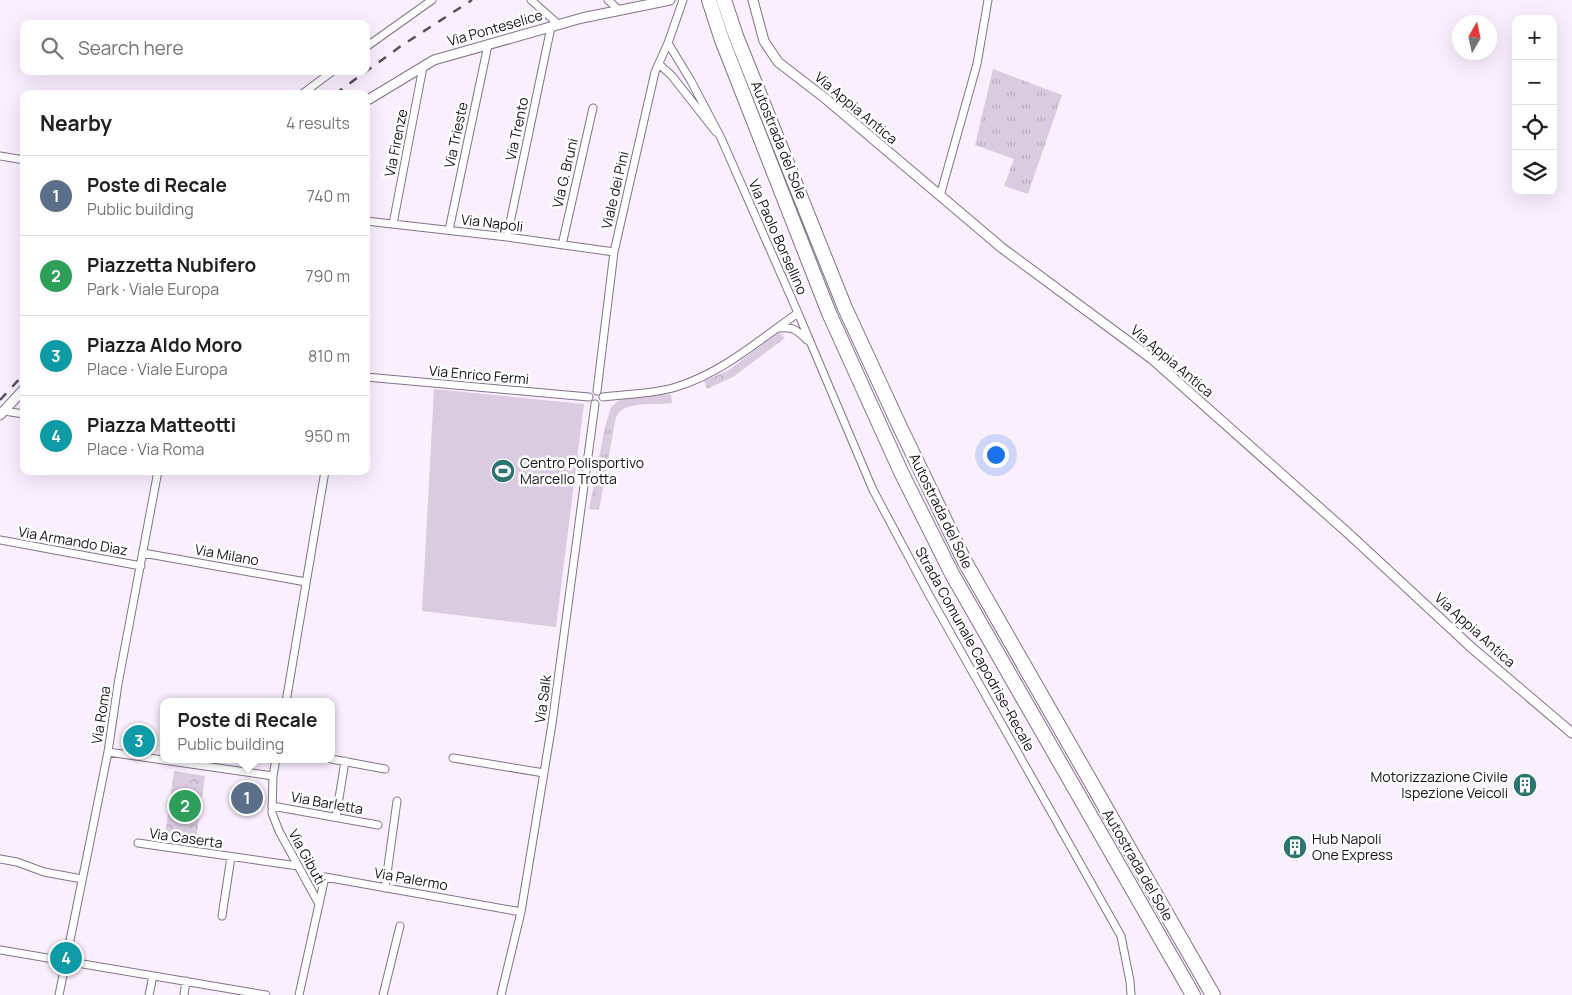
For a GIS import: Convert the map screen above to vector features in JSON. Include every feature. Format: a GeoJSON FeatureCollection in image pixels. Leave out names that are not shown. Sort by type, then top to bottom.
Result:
{"type":"FeatureCollection","features":[{"type":"Feature","properties":{"kind":"highway","name":"Autostrada del Sole"},"geometry":{"type":"LineString","coordinates":[[709,0],[722,40],[826,305],[905,480],[952,574],[1193,995]]}},
{"type":"Feature","properties":{"kind":"highway","name":"Autostrada del Sole"},"geometry":{"type":"LineString","coordinates":[[724,0],[736,36],[845,308],[965,562],[1213,995]]}},
{"type":"Feature","properties":{"kind":"street"},"geometry":{"type":"LineString","coordinates":[[370,44],[432,0]]}},
{"type":"Feature","properties":{"kind":"street"},"geometry":{"type":"LineString","coordinates":[[531,0],[555,26]]}},
{"type":"Feature","properties":{"kind":"street"},"geometry":{"type":"LineString","coordinates":[[608,0],[619,10]]}},
{"type":"Feature","properties":{"kind":"street","name":"Via Ponteselice"},"geometry":{"type":"LineString","coordinates":[[370,99],[434,60],[582,18],[670,0]]}},
{"type":"Feature","properties":{"kind":"street","name":"Viale dei Pini"},"geometry":{"type":"LineString","coordinates":[[597,391],[614,252],[655,72],[668,43],[683,0]]}},
{"type":"Feature","properties":{"kind":"street","name":"Via Appia Antica"},"geometry":{"type":"LineString","coordinates":[[753,0],[764,41],[778,62],[826,99],[1002,248],[1152,359],[1349,534],[1472,648],[1572,733]]}},
{"type":"Feature","properties":{"kind":"street","name":"Via Appia Antica"},"geometry":{"type":"LineString","coordinates":[[758,15],[762,0]]}},
{"type":"Feature","properties":{"kind":"street"},"geometry":{"type":"LineString","coordinates":[[940,196],[976,64],[988,0]]}},
{"type":"Feature","properties":{"kind":"street","name":"Via Trento"},"geometry":{"type":"LineString","coordinates":[[507,237],[555,26]]}},
{"type":"Feature","properties":{"kind":"street","name":"Via Paolo Borsellino"},"geometry":{"type":"LineString","coordinates":[[603,397],[664,390],[698,378],[723,366],[798,313],[721,138],[691,81],[668,43]]}},
{"type":"Feature","properties":{"kind":"street","name":"Via Trieste"},"geometry":{"type":"LineString","coordinates":[[449,230],[488,45]]}},
{"type":"Feature","properties":{"kind":"street","name":"Via Paolo Borsellino"},"geometry":{"type":"LineString","coordinates":[[659,64],[672,76],[711,128],[721,138]]}},
{"type":"Feature","properties":{"kind":"street","name":"Via Firenze"},"geometry":{"type":"LineString","coordinates":[[394,224],[423,67]]}},
{"type":"Feature","properties":{"kind":"street"},"geometry":{"type":"LineString","coordinates":[[307,90],[328,75]]}},
{"type":"Feature","properties":{"kind":"street","name":"Via G. Bruni"},"geometry":{"type":"LineString","coordinates":[[562,245],[593,108]]}},
{"type":"Feature","properties":{"kind":"street"},"geometry":{"type":"LineString","coordinates":[[0,156],[20,159]]}},
{"type":"Feature","properties":{"kind":"street","name":"Via Napoli"},"geometry":{"type":"LineString","coordinates":[[370,221],[507,237],[614,252]]}},
{"type":"Feature","properties":{"kind":"street","name":"Strada Comunale Capodrise-Recale"},"geometry":{"type":"LineString","coordinates":[[798,313],[873,490],[928,593],[1121,936],[1131,995]]}},
{"type":"Feature","properties":{"kind":"street"},"geometry":{"type":"LineString","coordinates":[[777,328],[790,327],[811,344]]}},
{"type":"Feature","properties":{"kind":"street","name":"Via Enrico Fermi"},"geometry":{"type":"LineString","coordinates":[[370,377],[590,397]]}},
{"type":"Feature","properties":{"kind":"street"},"geometry":{"type":"LineString","coordinates":[[597,391],[603,397],[601,402],[596,404],[592,403],[590,397],[592,392],[597,391]]}},
{"type":"Feature","properties":{"kind":"street"},"geometry":{"type":"LineString","coordinates":[[2,413],[20,393]]}},
{"type":"Feature","properties":{"kind":"street","name":"Via Salk"},"geometry":{"type":"LineString","coordinates":[[501,995],[521,912],[554,715],[596,404]]}},
{"type":"Feature","properties":{"kind":"street"},"geometry":{"type":"LineString","coordinates":[[2,413],[20,414]]}},
{"type":"Feature","properties":{"kind":"street","name":"Via Roma"},"geometry":{"type":"LineString","coordinates":[[59,995],[108,752],[118,684],[157,475]]}},
{"type":"Feature","properties":{"kind":"street"},"geometry":{"type":"LineString","coordinates":[[287,698],[324,475]]}},
{"type":"Feature","properties":{"kind":"street","name":"Via Armando Dìaz"},"geometry":{"type":"LineString","coordinates":[[0,540],[141,566]]}},
{"type":"Feature","properties":{"kind":"street","name":"Via Milano"},"geometry":{"type":"LineString","coordinates":[[143,553],[306,582]]}},
{"type":"Feature","properties":{"kind":"street"},"geometry":{"type":"LineString","coordinates":[[108,752],[160,760]]}},
{"type":"Feature","properties":{"kind":"street"},"geometry":{"type":"LineString","coordinates":[[453,758],[544,773]]}},
{"type":"Feature","properties":{"kind":"street"},"geometry":{"type":"LineString","coordinates":[[335,760],[384,769]]}},
{"type":"Feature","properties":{"kind":"street"},"geometry":{"type":"LineString","coordinates":[[336,817],[345,761]]}},
{"type":"Feature","properties":{"kind":"street"},"geometry":{"type":"LineString","coordinates":[[184,763],[274,776]]}},
{"type":"Feature","properties":{"kind":"street","name":"Via Gibuti"},"geometry":{"type":"LineString","coordinates":[[276,763],[272,813],[278,832],[319,904],[299,995]]}},
{"type":"Feature","properties":{"kind":"street"},"geometry":{"type":"LineString","coordinates":[[385,888],[398,801]]}},
{"type":"Feature","properties":{"kind":"street","name":"Via Barletta"},"geometry":{"type":"LineString","coordinates":[[272,806],[378,825]]}},
{"type":"Feature","properties":{"kind":"street","name":"Via Caserta"},"geometry":{"type":"LineString","coordinates":[[138,843],[298,866]]}},
{"type":"Feature","properties":{"kind":"street","name":"Via Caserta"},"geometry":{"type":"LineString","coordinates":[[222,916],[231,856]]}},
{"type":"Feature","properties":{"kind":"street"},"geometry":{"type":"LineString","coordinates":[[0,859],[17,862],[44,872],[82,879]]}},
{"type":"Feature","properties":{"kind":"street","name":"Via Palermo"},"geometry":{"type":"LineString","coordinates":[[319,904],[325,877],[521,912]]}},
{"type":"Feature","properties":{"kind":"street"},"geometry":{"type":"LineString","coordinates":[[383,995],[400,926]]}},
{"type":"Feature","properties":{"kind":"street"},"geometry":{"type":"LineString","coordinates":[[0,950],[266,995]]}},
{"type":"Feature","properties":{"kind":"street"},"geometry":{"type":"LineString","coordinates":[[149,995],[153,976]]}},
{"type":"Feature","properties":{"kind":"street"},"geometry":{"type":"LineString","coordinates":[[184,995],[186,982]]}},
{"type":"Feature","properties":{"kind":"green space"},"geometry":{"type":"Polygon","coordinates":[[[993,69],[1062,95],[1028,194],[1004,186],[1014,159],[975,145],[993,69]]]}},
{"type":"Feature","properties":{"kind":"green space"},"geometry":{"type":"Polygon","coordinates":[[[779,332],[785,338],[733,377],[707,389],[704,381],[729,370],[779,332]]]}},
{"type":"Feature","properties":{"kind":"green space","name":"Centro Polisportivo Marcello Trotta"},"geometry":{"type":"Polygon","coordinates":[[[434,389],[584,404],[556,627],[422,611],[434,389]]]}},
{"type":"Feature","properties":{"kind":"green space"},"geometry":{"type":"Polygon","coordinates":[[[671,394],[672,403],[633,405],[620,411],[616,417],[599,510],[589,509],[605,427],[611,407],[625,398],[671,394]]]}},
{"type":"Feature","properties":{"kind":"green space"},"geometry":{"type":"Polygon","coordinates":[[[174,771],[205,776],[196,840],[165,835],[174,771]]]}},
{"type":"Feature","properties":{"kind":"railway"},"geometry":{"type":"LineString","coordinates":[[370,69],[472,0]]}},
{"type":"Feature","properties":{"kind":"railway"},"geometry":{"type":"LineString","coordinates":[[340,90],[361,75]]}},
{"type":"Feature","properties":{"kind":"railway"},"geometry":{"type":"LineString","coordinates":[[0,400],[20,378]]}},
{"type":"Feature","properties":{"kind":"place","name":"Centro Polisportivo Marcello Trotta"},"geometry":{"type":"Point","coordinates":[503,471]}},
{"type":"Feature","properties":{"kind":"place","name":"Piazza Aldo Moro"},"geometry":{"type":"Point","coordinates":[139,741]}},
{"type":"Feature","properties":{"kind":"place","name":"Motorizzazione Civile Ispezione Veicoli"},"geometry":{"type":"Point","coordinates":[1525,785]}},
{"type":"Feature","properties":{"kind":"place","name":"Poste di Recale"},"geometry":{"type":"Point","coordinates":[247,798]}},
{"type":"Feature","properties":{"kind":"place","name":"Piazzetta Nubifero"},"geometry":{"type":"Point","coordinates":[185,806]}},
{"type":"Feature","properties":{"kind":"place","name":"Hub Napoli One Express"},"geometry":{"type":"Point","coordinates":[1295,847]}},
{"type":"Feature","properties":{"kind":"place","name":"Piazza Matteotti"},"geometry":{"type":"Point","coordinates":[66,958]}}]}
